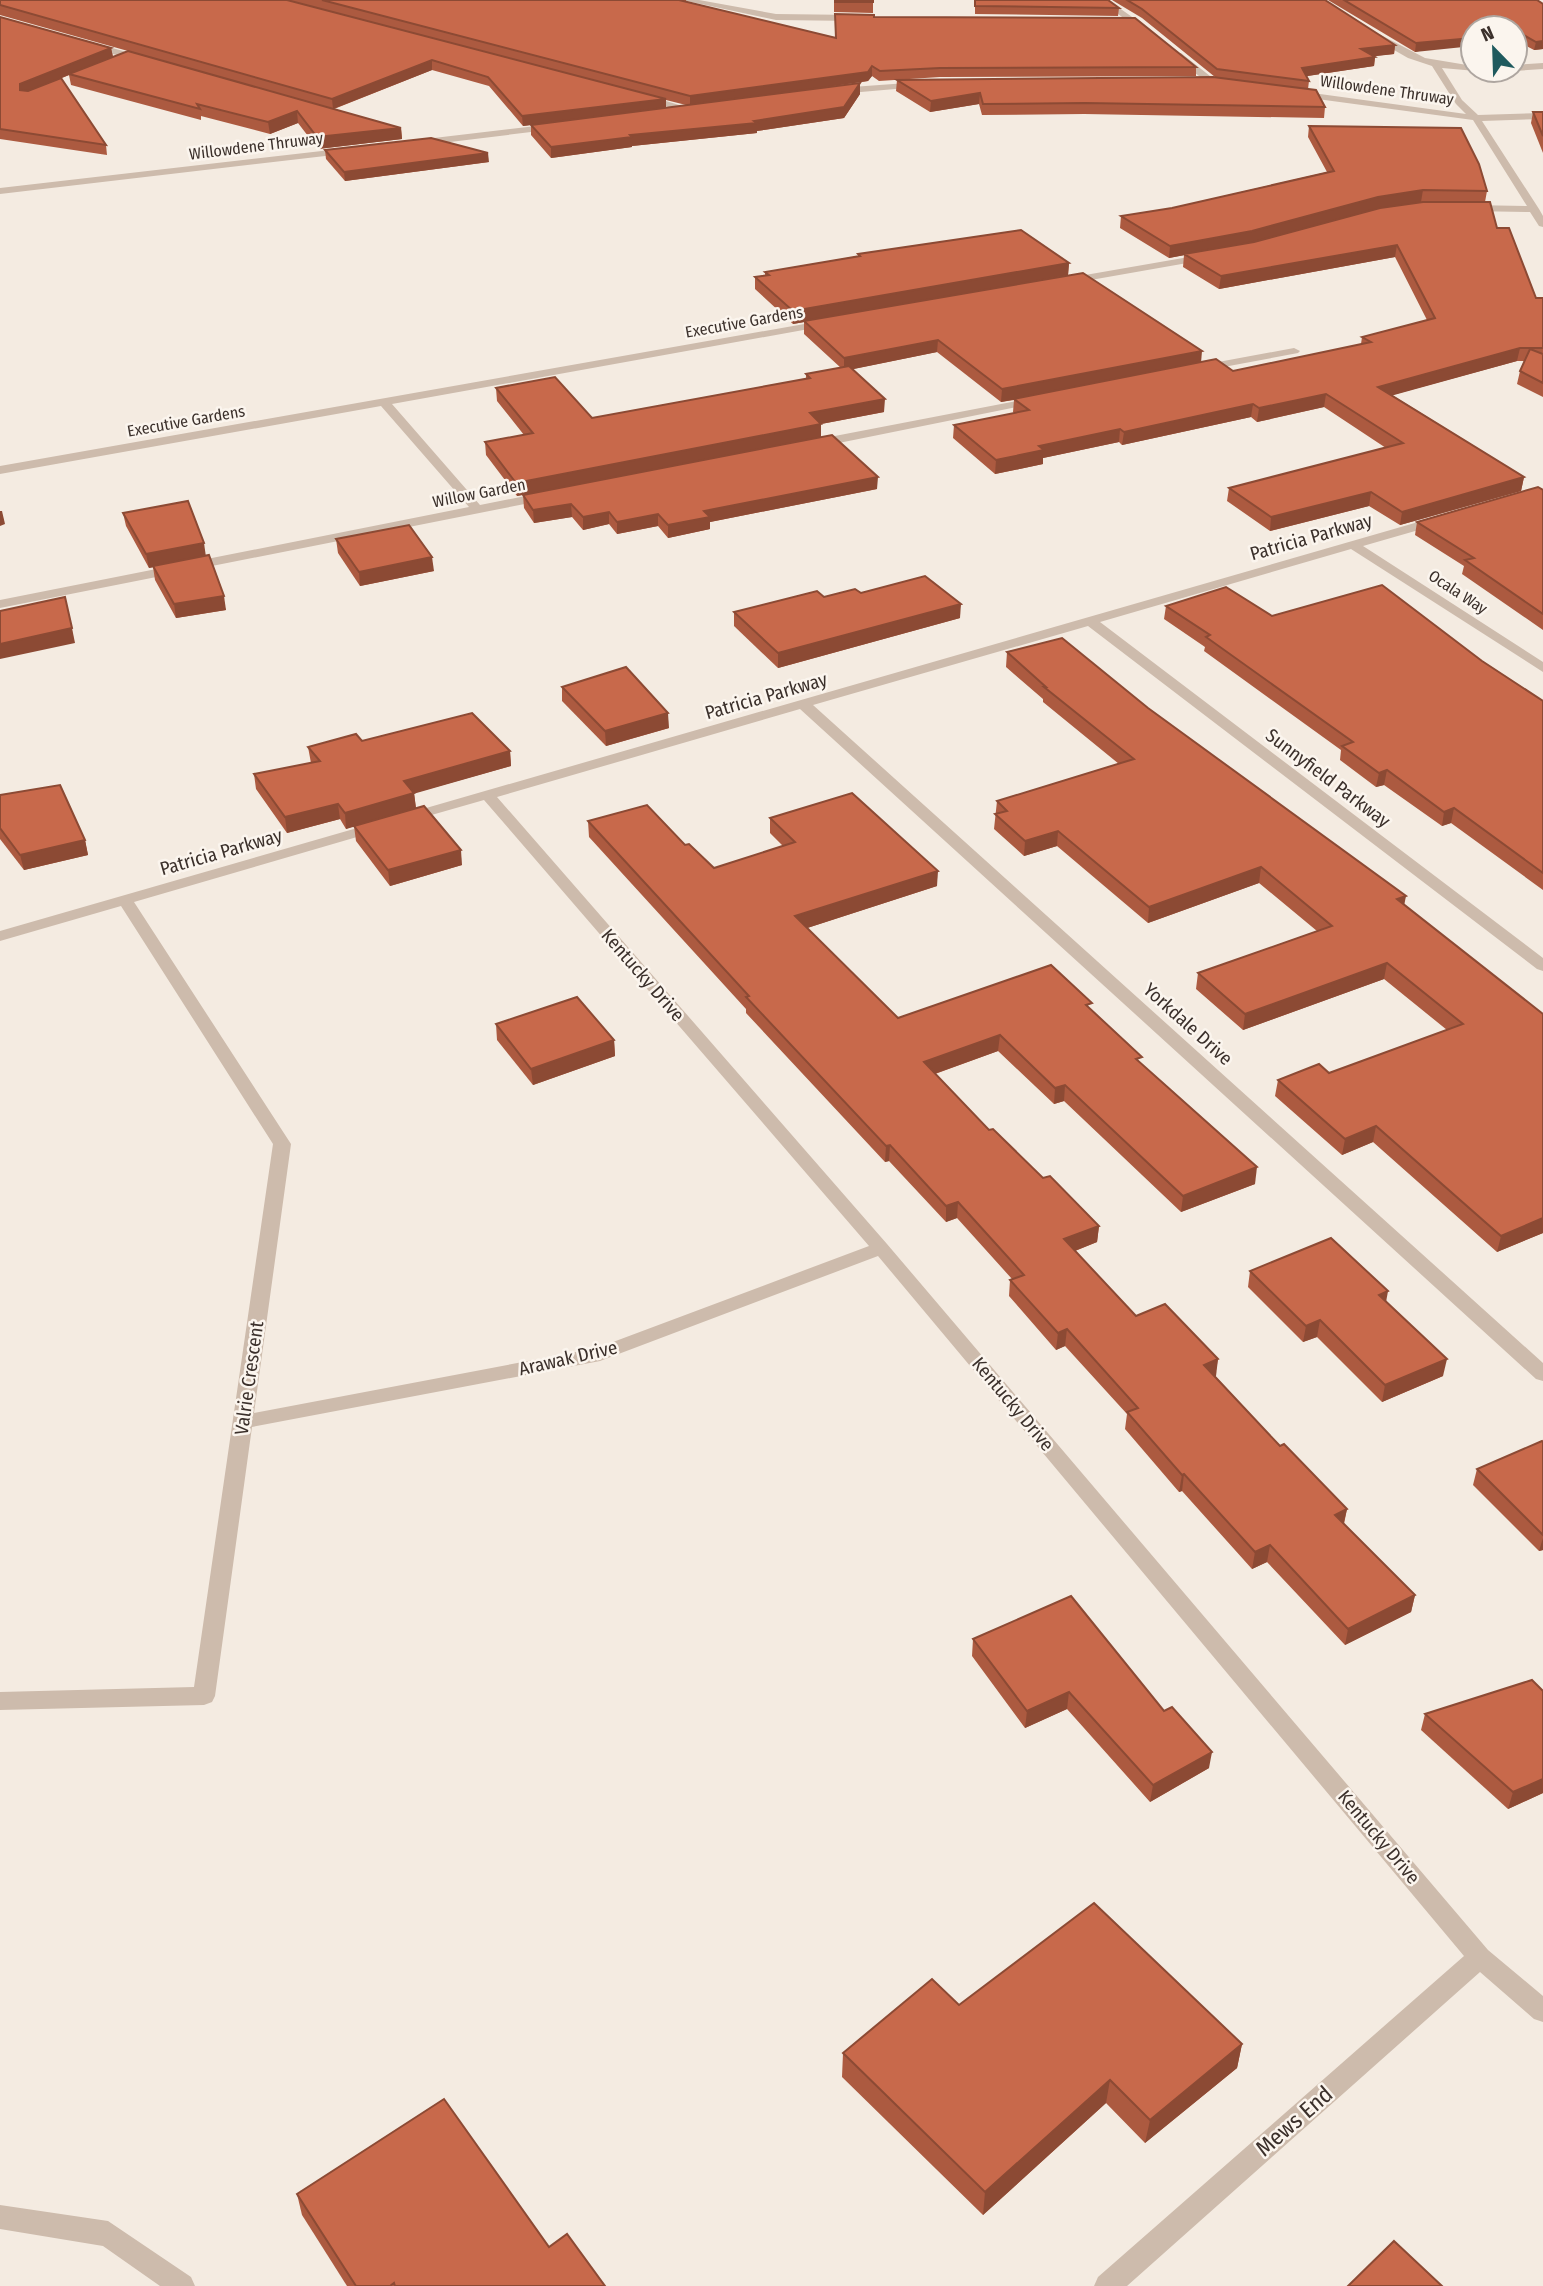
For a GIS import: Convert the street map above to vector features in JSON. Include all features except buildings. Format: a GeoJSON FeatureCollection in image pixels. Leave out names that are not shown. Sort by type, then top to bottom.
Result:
{"type":"FeatureCollection","features":[{"type":"Feature","properties":{"kind":"street"},"geometry":{"type":"LineString","coordinates":[[686,0],[776,17],[873,19]]}},
{"type":"Feature","properties":{"kind":"street"},"geometry":{"type":"LineString","coordinates":[[1102,0],[1158,39]]}},
{"type":"Feature","properties":{"kind":"street"},"geometry":{"type":"LineString","coordinates":[[1109,22],[1137,22]]}},
{"type":"Feature","properties":{"kind":"street","name":"Willowdene Thruway"},"geometry":{"type":"LineString","coordinates":[[1372,33],[1405,54],[1436,66],[1459,68]]}},
{"type":"Feature","properties":{"kind":"street"},"geometry":{"type":"LineString","coordinates":[[79,41],[156,63]]}},
{"type":"Feature","properties":{"kind":"street"},"geometry":{"type":"LineString","coordinates":[[1169,48],[1212,82]]}},
{"type":"Feature","properties":{"kind":"street"},"geometry":{"type":"LineString","coordinates":[[118,61],[131,56]]}},
{"type":"Feature","properties":{"kind":"street","name":"Willowdene Thruway"},"geometry":{"type":"LineString","coordinates":[[1436,66],[1459,102],[1476,118]]}},
{"type":"Feature","properties":{"kind":"street"},"geometry":{"type":"LineString","coordinates":[[1199,82],[1226,84]]}},
{"type":"Feature","properties":{"kind":"street"},"geometry":{"type":"LineString","coordinates":[[827,93],[928,83]]}},
{"type":"Feature","properties":{"kind":"street","name":"Willowdene Thruway"},"geometry":{"type":"LineString","coordinates":[[1282,92],[1476,118],[1543,116]]}},
{"type":"Feature","properties":{"kind":"street"},"geometry":{"type":"LineString","coordinates":[[628,93],[694,111]]}},
{"type":"Feature","properties":{"kind":"street"},"geometry":{"type":"LineString","coordinates":[[666,114],[707,109]]}},
{"type":"Feature","properties":{"kind":"street"},"geometry":{"type":"LineString","coordinates":[[1476,118],[1543,225]]}},
{"type":"Feature","properties":{"kind":"street"},"geometry":{"type":"LineString","coordinates":[[406,139],[433,141],[570,125]]}},
{"type":"Feature","properties":{"kind":"street","name":"Willowdene Thruway"},"geometry":{"type":"LineString","coordinates":[[0,191],[365,149]]}},
{"type":"Feature","properties":{"kind":"street"},"geometry":{"type":"LineString","coordinates":[[1459,208],[1534,209]]}},
{"type":"Feature","properties":{"kind":"street"},"geometry":{"type":"LineString","coordinates":[[1062,282],[1225,254]]}},
{"type":"Feature","properties":{"kind":"street","name":"Executive Gardens"},"geometry":{"type":"LineString","coordinates":[[0,470],[845,320]]}},
{"type":"Feature","properties":{"kind":"street"},"geometry":{"type":"LineString","coordinates":[[1185,372],[1294,351]]}},
{"type":"Feature","properties":{"kind":"street"},"geometry":{"type":"LineString","coordinates":[[804,446],[1049,398]]}},
{"type":"Feature","properties":{"kind":"street"},"geometry":{"type":"LineString","coordinates":[[383,401],[477,509]]}},
{"type":"Feature","properties":{"kind":"street","name":"Willow Garden"},"geometry":{"type":"LineString","coordinates":[[0,604],[559,493]]}},
{"type":"Feature","properties":{"kind":"street","name":"Patricia Parkway"},"geometry":{"type":"LineString","coordinates":[[0,936],[1454,516]]}},
{"type":"Feature","properties":{"kind":"street","name":"Ocala Way"},"geometry":{"type":"LineString","coordinates":[[1353,545],[1543,668]]}},
{"type":"Feature","properties":{"kind":"street","name":"Sunnyfield Parkway"},"geometry":{"type":"LineString","coordinates":[[1090,621],[1543,966]]}},
{"type":"Feature","properties":{"kind":"street","name":"Yorkdale Drive"},"geometry":{"type":"LineString","coordinates":[[804,705],[1543,1374]]}},
{"type":"Feature","properties":{"kind":"street","name":"Kentucky Drive"},"geometry":{"type":"LineString","coordinates":[[486,794],[881,1248],[1480,1957],[1543,2011]]}},
{"type":"Feature","properties":{"kind":"street","name":"Valrie Crescent"},"geometry":{"type":"LineString","coordinates":[[0,1701],[204,1696],[282,1144],[125,900]]}},
{"type":"Feature","properties":{"kind":"street","name":"Arawak Drive"},"geometry":{"type":"LineString","coordinates":[[242,1422],[600,1354],[881,1248]]}},
{"type":"Feature","properties":{"kind":"street","name":"Mews End"},"geometry":{"type":"LineString","coordinates":[[1108,2286],[1480,1957]]}},
{"type":"Feature","properties":{"kind":"street"},"geometry":{"type":"LineString","coordinates":[[0,2217],[108,2234],[182,2286]]}}]}
